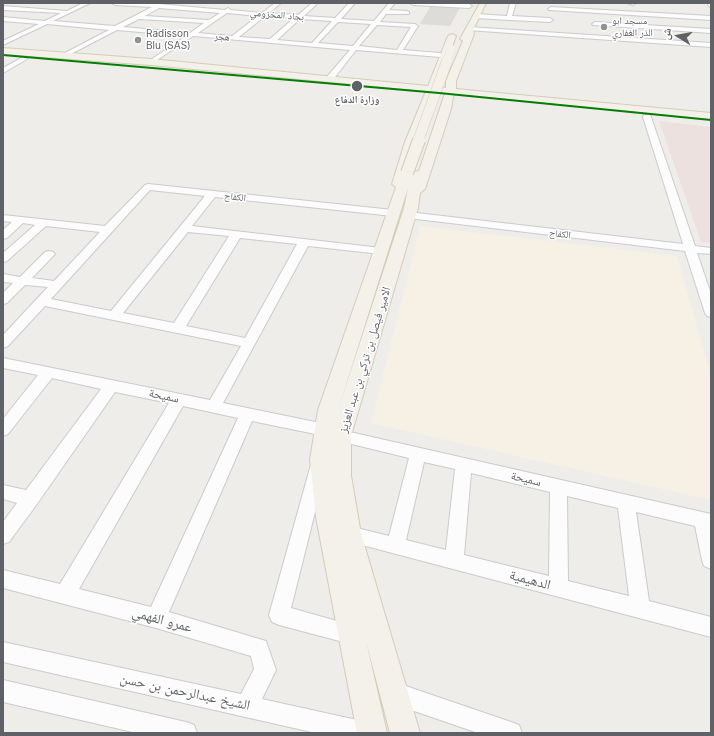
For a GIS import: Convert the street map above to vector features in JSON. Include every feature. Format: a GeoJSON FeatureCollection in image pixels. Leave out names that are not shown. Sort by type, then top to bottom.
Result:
{"type":"FeatureCollection","features":[{"type":"Feature","properties":{"kind":"main road"},"geometry":{"type":"LineString","coordinates":[[409,171],[455,49],[469,29],[483,3]]}},
{"type":"Feature","properties":{"kind":"main road"},"geometry":{"type":"LineString","coordinates":[[404,214],[446,111],[451,81],[470,34],[469,29]]}},
{"type":"Feature","properties":{"kind":"main road"},"geometry":{"type":"LineString","coordinates":[[455,32],[455,49]]}},
{"type":"Feature","properties":{"kind":"main road"},"geometry":{"type":"LineString","coordinates":[[409,171],[424,107],[430,89],[455,32]]}},
{"type":"Feature","properties":{"kind":"main road"},"geometry":{"type":"LineString","coordinates":[[3,51],[151,62],[430,89],[450,94],[711,123]]}},
{"type":"Feature","properties":{"kind":"main road"},"geometry":{"type":"LineString","coordinates":[[3,57],[430,89],[451,81]]}},
{"type":"Feature","properties":{"kind":"main road"},"geometry":{"type":"LineString","coordinates":[[450,94],[711,116]]}},
{"type":"Feature","properties":{"kind":"main road"},"geometry":{"type":"LineString","coordinates":[[424,107],[436,107],[446,111]]}},
{"type":"Feature","properties":{"kind":"main road","name":"الامير فيصل بن تركي بن عبد العزيز"},"geometry":{"type":"LineString","coordinates":[[372,733],[327,517],[320,460],[333,433],[346,416],[357,386],[404,214],[409,171]]}},
{"type":"Feature","properties":{"kind":"main road","name":"الامير فيصل بن تركي بن عبد العزيز"},"geometry":{"type":"LineString","coordinates":[[404,214],[381,251],[328,410],[349,534],[405,733]]}},
{"type":"Feature","properties":{"kind":"street"},"geometry":{"type":"LineString","coordinates":[[3,7],[11,3]]}},
{"type":"Feature","properties":{"kind":"street"},"geometry":{"type":"LineString","coordinates":[[3,43],[87,3]]}},
{"type":"Feature","properties":{"kind":"street","name":"بجاد المخزومي"},"geometry":{"type":"LineString","coordinates":[[115,3],[160,5],[415,26],[399,52]]}},
{"type":"Feature","properties":{"kind":"street"},"geometry":{"type":"LineString","coordinates":[[151,62],[193,35],[238,3]]}},
{"type":"Feature","properties":{"kind":"street"},"geometry":{"type":"LineString","coordinates":[[233,38],[278,3]]}},
{"type":"Feature","properties":{"kind":"street"},"geometry":{"type":"LineString","coordinates":[[272,41],[315,3]]}},
{"type":"Feature","properties":{"kind":"street"},"geometry":{"type":"LineString","coordinates":[[314,44],[352,3]]}},
{"type":"Feature","properties":{"kind":"street"},"geometry":{"type":"LineString","coordinates":[[329,79],[392,3]]}},
{"type":"Feature","properties":{"kind":"street"},"geometry":{"type":"LineString","coordinates":[[413,3],[469,7]]}},
{"type":"Feature","properties":{"kind":"street"},"geometry":{"type":"LineString","coordinates":[[509,18],[514,3]]}},
{"type":"Feature","properties":{"kind":"street"},"geometry":{"type":"LineString","coordinates":[[632,3],[636,14]]}},
{"type":"Feature","properties":{"kind":"street"},"geometry":{"type":"LineString","coordinates":[[66,55],[160,5]]}},
{"type":"Feature","properties":{"kind":"street"},"geometry":{"type":"LineString","coordinates":[[550,34],[551,6],[594,12],[711,18]]}},
{"type":"Feature","properties":{"kind":"street"},"geometry":{"type":"LineString","coordinates":[[3,7],[66,12]]}},
{"type":"Feature","properties":{"kind":"street"},"geometry":{"type":"LineString","coordinates":[[672,10],[675,16]]}},
{"type":"Feature","properties":{"kind":"street"},"geometry":{"type":"LineString","coordinates":[[385,12],[407,13]]}},
{"type":"Feature","properties":{"kind":"street"},"geometry":{"type":"LineString","coordinates":[[594,12],[594,24],[598,38]]}},
{"type":"Feature","properties":{"kind":"street"},"geometry":{"type":"LineString","coordinates":[[476,16],[550,20]]}},
{"type":"Feature","properties":{"kind":"street"},"geometry":{"type":"LineString","coordinates":[[139,17],[211,22]]}},
{"type":"Feature","properties":{"kind":"street","name":"هجر"},"geometry":{"type":"LineString","coordinates":[[3,19],[440,55]]}},
{"type":"Feature","properties":{"kind":"street"},"geometry":{"type":"LineString","coordinates":[[594,24],[711,31]]}},
{"type":"Feature","properties":{"kind":"street"},"geometry":{"type":"LineString","coordinates":[[469,29],[711,45]]}},
{"type":"Feature","properties":{"kind":"street"},"geometry":{"type":"LineString","coordinates":[[409,171],[440,55],[455,32]]}},
{"type":"Feature","properties":{"kind":"street"},"geometry":{"type":"LineString","coordinates":[[3,71],[25,58]]}},
{"type":"Feature","properties":{"kind":"street"},"geometry":{"type":"LineString","coordinates":[[647,117],[711,313]]}},
{"type":"Feature","properties":{"kind":"street","name":"الكفاح"},"geometry":{"type":"LineString","coordinates":[[109,230],[148,187],[404,214],[711,251]]}},
{"type":"Feature","properties":{"kind":"street"},"geometry":{"type":"LineString","coordinates":[[114,316],[212,194]]}},
{"type":"Feature","properties":{"kind":"street"},"geometry":{"type":"LineString","coordinates":[[3,218],[109,230]]}},
{"type":"Feature","properties":{"kind":"street"},"geometry":{"type":"LineString","coordinates":[[3,236],[21,220]]}},
{"type":"Feature","properties":{"kind":"street"},"geometry":{"type":"LineString","coordinates":[[3,259],[44,222]]}},
{"type":"Feature","properties":{"kind":"street"},"geometry":{"type":"LineString","coordinates":[[186,228],[381,251]]}},
{"type":"Feature","properties":{"kind":"street"},"geometry":{"type":"LineString","coordinates":[[3,343],[109,230]]}},
{"type":"Feature","properties":{"kind":"street"},"geometry":{"type":"LineString","coordinates":[[177,329],[237,233]]}},
{"type":"Feature","properties":{"kind":"street"},"geometry":{"type":"LineString","coordinates":[[214,407],[304,242]]}},
{"type":"Feature","properties":{"kind":"street"},"geometry":{"type":"LineString","coordinates":[[3,300],[49,254]]}},
{"type":"Feature","properties":{"kind":"street"},"geometry":{"type":"LineString","coordinates":[[3,278],[57,285]]}},
{"type":"Feature","properties":{"kind":"street"},"geometry":{"type":"LineString","coordinates":[[42,301],[250,343]]}},
{"type":"Feature","properties":{"kind":"street","name":"سميحة"},"geometry":{"type":"LineString","coordinates":[[3,362],[333,433],[707,521]]}},
{"type":"Feature","properties":{"kind":"street"},"geometry":{"type":"LineString","coordinates":[[3,430],[50,372]]}},
{"type":"Feature","properties":{"kind":"street"},"geometry":{"type":"LineString","coordinates":[[3,536],[112,385]]}},
{"type":"Feature","properties":{"kind":"street"},"geometry":{"type":"LineString","coordinates":[[65,594],[179,399]]}},
{"type":"Feature","properties":{"kind":"street"},"geometry":{"type":"LineString","coordinates":[[156,618],[247,414]]}},
{"type":"Feature","properties":{"kind":"street"},"geometry":{"type":"LineString","coordinates":[[396,545],[418,454]]}},
{"type":"Feature","properties":{"kind":"street"},"geometry":{"type":"LineString","coordinates":[[320,460],[279,615],[351,634]]}},
{"type":"Feature","properties":{"kind":"street"},"geometry":{"type":"LineString","coordinates":[[454,560],[464,464]]}},
{"type":"Feature","properties":{"kind":"street"},"geometry":{"type":"LineString","coordinates":[[558,486],[558,587]]}},
{"type":"Feature","properties":{"kind":"street"},"geometry":{"type":"LineString","coordinates":[[3,492],[31,499]]}},
{"type":"Feature","properties":{"kind":"street"},"geometry":{"type":"LineString","coordinates":[[626,502],[640,608]]}},
{"type":"Feature","properties":{"kind":"street"},"geometry":{"type":"LineString","coordinates":[[707,521],[711,560]]}},
{"type":"Feature","properties":{"kind":"street","name":"الدهيمية"},"geometry":{"type":"LineString","coordinates":[[349,534],[711,627]]}},
{"type":"Feature","properties":{"kind":"street","name":"عمرو الفهمي"},"geometry":{"type":"LineString","coordinates":[[3,579],[156,618],[259,648],[265,670],[246,706]]}},
{"type":"Feature","properties":{"kind":"street","name":"الشيخ عبدالرحمن بن حسن"},"geometry":{"type":"LineString","coordinates":[[4,652],[366,733]]}},
{"type":"Feature","properties":{"kind":"street"},"geometry":{"type":"LineString","coordinates":[[3,690],[186,733]]}},
{"type":"Feature","properties":{"kind":"street"},"geometry":{"type":"LineString","coordinates":[[394,693],[511,733]]}},
{"type":"Feature","properties":{"kind":"shaded area"},"geometry":{"type":"Polygon","coordinates":[[[432,4],[461,6],[450,26],[420,24],[432,4]]]}},
{"type":"Feature","properties":{"kind":"shaded area"},"geometry":{"type":"Polygon","coordinates":[[[659,121],[711,127],[711,243],[701,242],[659,121]]]}},
{"type":"Feature","properties":{"kind":"shaded area"},"geometry":{"type":"Polygon","coordinates":[[[420,226],[677,256],[711,376],[711,500],[371,423],[420,226]]]}},
{"type":"Feature","properties":{"kind":"transit line"},"geometry":{"type":"LineString","coordinates":[[3,55],[439,93],[711,120]]}},
{"type":"Feature","properties":{"kind":"place","name":"مسجد ابو الذر الغفاري"},"geometry":{"type":"Point","coordinates":[604,27]}},
{"type":"Feature","properties":{"kind":"place","name":"Radisson Blu (SAS)"},"geometry":{"type":"Point","coordinates":[138,40]}},
{"type":"Feature","properties":{"kind":"place","name":"وزارة الدفاع"},"geometry":{"type":"Point","coordinates":[357,86]}}]}
